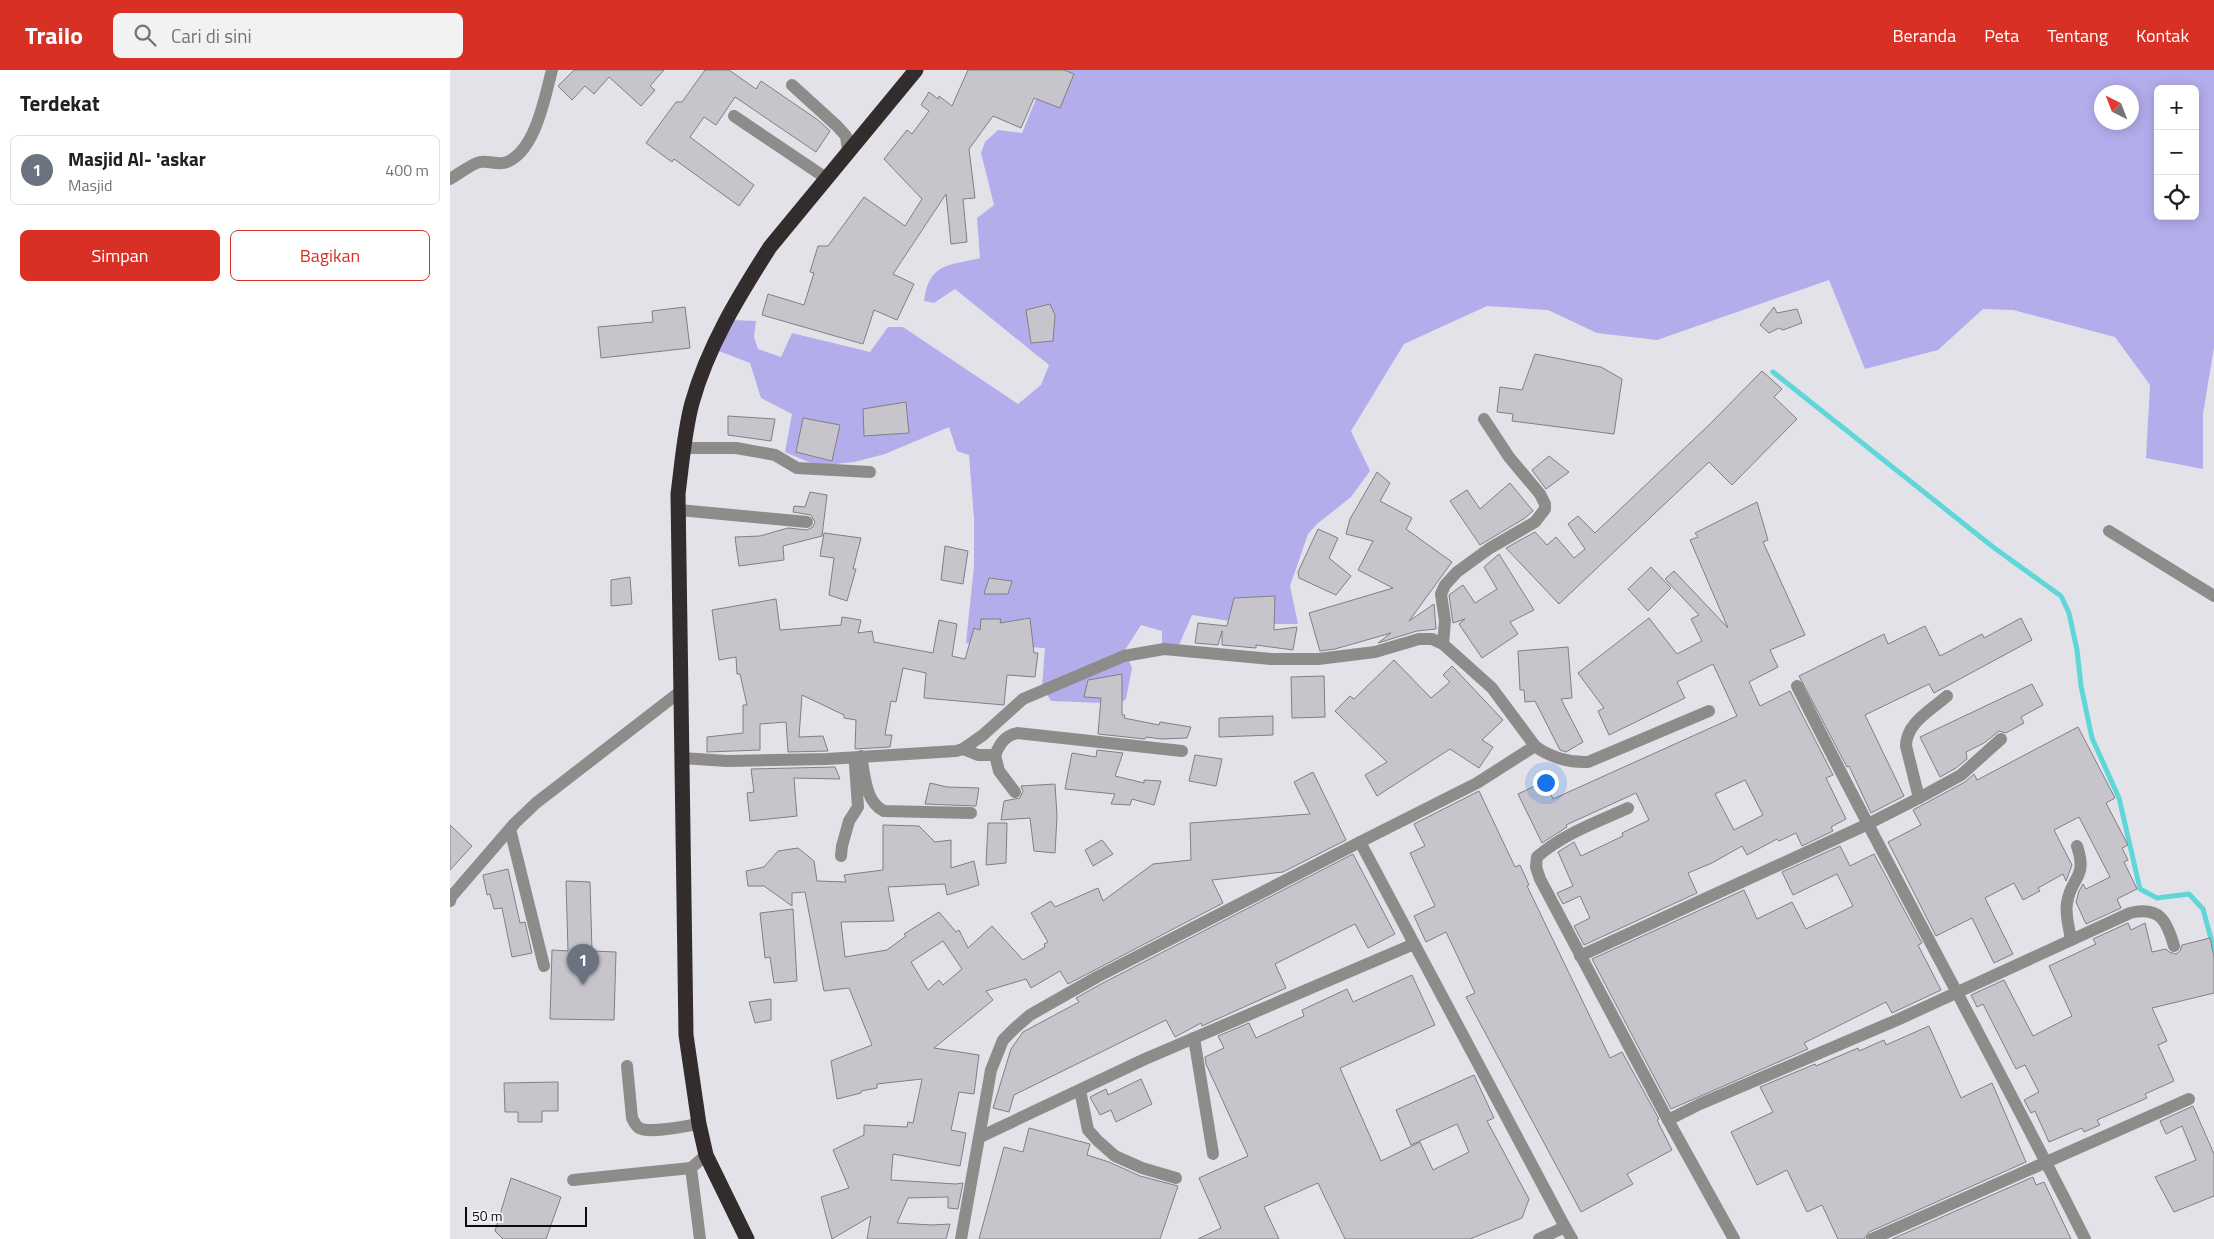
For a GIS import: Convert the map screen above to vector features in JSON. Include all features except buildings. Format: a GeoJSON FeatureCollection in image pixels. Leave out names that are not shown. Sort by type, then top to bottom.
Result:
{"type":"FeatureCollection","features":[{"type":"Feature","properties":{"kind":"highway"},"geometry":{"type":"LineString","coordinates":[[747,1239],[706,1155],[698,1124],[686,1035],[678,494],[684,448],[692,404],[709,353],[734,304],[770,247],[916,70]]}},
{"type":"Feature","properties":{"kind":"street"},"geometry":{"type":"LineString","coordinates":[[450,179],[481,162],[496,164],[508,162],[518,153],[530,139],[537,122],[545,101],[552,70]]}},
{"type":"Feature","properties":{"kind":"street"},"geometry":{"type":"LineString","coordinates":[[792,85],[846,136],[848,151]]}},
{"type":"Feature","properties":{"kind":"street"},"geometry":{"type":"LineString","coordinates":[[734,116],[826,178]]}},
{"type":"Feature","properties":{"kind":"street"},"geometry":{"type":"LineString","coordinates":[[1443,644],[1445,620],[1441,594],[1445,586],[1457,572],[1490,548],[1536,522],[1545,509],[1545,504],[1540,494],[1523,472],[1508,457],[1484,419]]}},
{"type":"Feature","properties":{"kind":"street"},"geometry":{"type":"LineString","coordinates":[[684,448],[736,448],[775,455],[797,468],[870,472]]}},
{"type":"Feature","properties":{"kind":"street"},"geometry":{"type":"LineString","coordinates":[[679,510],[807,522]]}},
{"type":"Feature","properties":{"kind":"street"},"geometry":{"type":"LineString","coordinates":[[2109,531],[2214,596]]}},
{"type":"Feature","properties":{"kind":"street"},"geometry":{"type":"LineString","coordinates":[[963,749],[983,735],[1023,699],[1124,656],[1164,649],[1271,659],[1318,659],[1375,652],[1419,639],[1432,639],[1443,644],[1492,688],[1535,746],[1545,753],[1575,762],[1588,762],[1709,711]]}},
{"type":"Feature","properties":{"kind":"street"},"geometry":{"type":"LineString","coordinates":[[1796,686],[1866,825],[2047,1162],[2085,1239]]}},
{"type":"Feature","properties":{"kind":"street"},"geometry":{"type":"LineString","coordinates":[[450,898],[510,829],[536,803],[681,690]]}},
{"type":"Feature","properties":{"kind":"street"},"geometry":{"type":"LineString","coordinates":[[1918,798],[1906,746],[1906,737],[1910,727],[1947,696]]}},
{"type":"Feature","properties":{"kind":"street"},"geometry":{"type":"LineString","coordinates":[[1015,792],[999,771],[995,755],[1004,739],[1009,735],[1017,733],[1182,751]]}},
{"type":"Feature","properties":{"kind":"street"},"geometry":{"type":"LineString","coordinates":[[1580,956],[1866,825],[1961,775],[2001,739]]}},
{"type":"Feature","properties":{"kind":"street"},"geometry":{"type":"LineString","coordinates":[[961,1239],[991,1070],[1003,1040],[1030,1015],[1097,977],[1477,783],[1535,746]]}},
{"type":"Feature","properties":{"kind":"street"},"geometry":{"type":"LineString","coordinates":[[682,758],[727,761],[858,757],[963,749],[978,756],[995,755]]}},
{"type":"Feature","properties":{"kind":"street"},"geometry":{"type":"LineString","coordinates":[[858,757],[871,799],[877,808],[884,811],[971,814]]}},
{"type":"Feature","properties":{"kind":"street"},"geometry":{"type":"LineString","coordinates":[[841,856],[849,822],[858,807],[858,757]]}},
{"type":"Feature","properties":{"kind":"street"},"geometry":{"type":"LineString","coordinates":[[1628,808],[1572,834],[1547,849],[1537,857],[1536,867],[1540,879],[1580,956],[1734,1239]]}},
{"type":"Feature","properties":{"kind":"street"},"geometry":{"type":"LineString","coordinates":[[510,829],[544,966]]}},
{"type":"Feature","properties":{"kind":"street"},"geometry":{"type":"LineString","coordinates":[[1360,842],[1572,1239]]}},
{"type":"Feature","properties":{"kind":"street"},"geometry":{"type":"LineString","coordinates":[[2071,939],[2066,904],[2069,893],[2080,873],[2080,855],[2077,846]]}},
{"type":"Feature","properties":{"kind":"street"},"geometry":{"type":"LineString","coordinates":[[1668,1120],[1718,1096],[1897,1020],[2071,939],[2130,914],[2147,911],[2155,913],[2165,922],[2174,946]]}},
{"type":"Feature","properties":{"kind":"street"},"geometry":{"type":"LineString","coordinates":[[980,1137],[1194,1038],[1414,944]]}},
{"type":"Feature","properties":{"kind":"street"},"geometry":{"type":"LineString","coordinates":[[1194,1038],[1214,1154]]}},
{"type":"Feature","properties":{"kind":"street"},"geometry":{"type":"LineString","coordinates":[[627,1066],[632,1118],[640,1129],[649,1130],[698,1124]]}},
{"type":"Feature","properties":{"kind":"street"},"geometry":{"type":"LineString","coordinates":[[1080,1090],[1088,1130],[1098,1140],[1116,1156],[1142,1168],[1176,1178]]}},
{"type":"Feature","properties":{"kind":"street"},"geometry":{"type":"LineString","coordinates":[[1872,1239],[2189,1099]]}},
{"type":"Feature","properties":{"kind":"street"},"geometry":{"type":"LineString","coordinates":[[573,1180],[691,1168],[706,1155]]}},
{"type":"Feature","properties":{"kind":"street"},"geometry":{"type":"LineString","coordinates":[[691,1168],[700,1239]]}},
{"type":"Feature","properties":{"kind":"street"},"geometry":{"type":"LineString","coordinates":[[1539,1239],[1565,1227]]}},
{"type":"Feature","properties":{"kind":"shaded area"},"geometry":{"type":"Polygon","coordinates":[[[1048,70],[2214,70],[2214,347],[2203,414],[2203,469],[2146,458],[2150,385],[2115,337],[2013,310],[1983,309],[1938,350],[1865,369],[1829,280],[1657,340],[1597,333],[1548,310],[1487,306],[1404,344],[1351,431],[1370,471],[1351,497],[1317,524],[1308,534],[1290,586],[1298,624],[1249,624],[1192,615],[1179,645],[1162,646],[1162,631],[1141,625],[1125,650],[1132,668],[1126,699],[1107,713],[1101,703],[1051,701],[1042,687],[1045,648],[966,643],[974,566],[974,519],[969,455],[957,451],[949,427],[885,454],[854,462],[818,466],[785,452],[792,414],[761,398],[750,363],[716,350],[732,320],[756,321],[754,337],[758,349],[781,357],[792,333],[870,352],[888,327],[903,327],[1018,404],[1041,385],[1049,365],[955,289],[934,303],[924,301],[930,279],[935,273],[950,265],[980,258],[977,218],[994,205],[981,153],[985,142],[998,130],[1022,133],[1048,70]]]}},
{"type":"Feature","properties":{"kind":"waterway"},"geometry":{"type":"LineString","coordinates":[[1773,372],[1993,547],[2061,596],[2069,613],[2092,738],[2119,798],[2140,889],[2157,898],[2189,894],[2203,909],[2214,950]]}},
{"type":"Feature","properties":{"kind":"place","name":"Masjid Al- 'askar"},"geometry":{"type":"Point","coordinates":[583,985]}}]}
